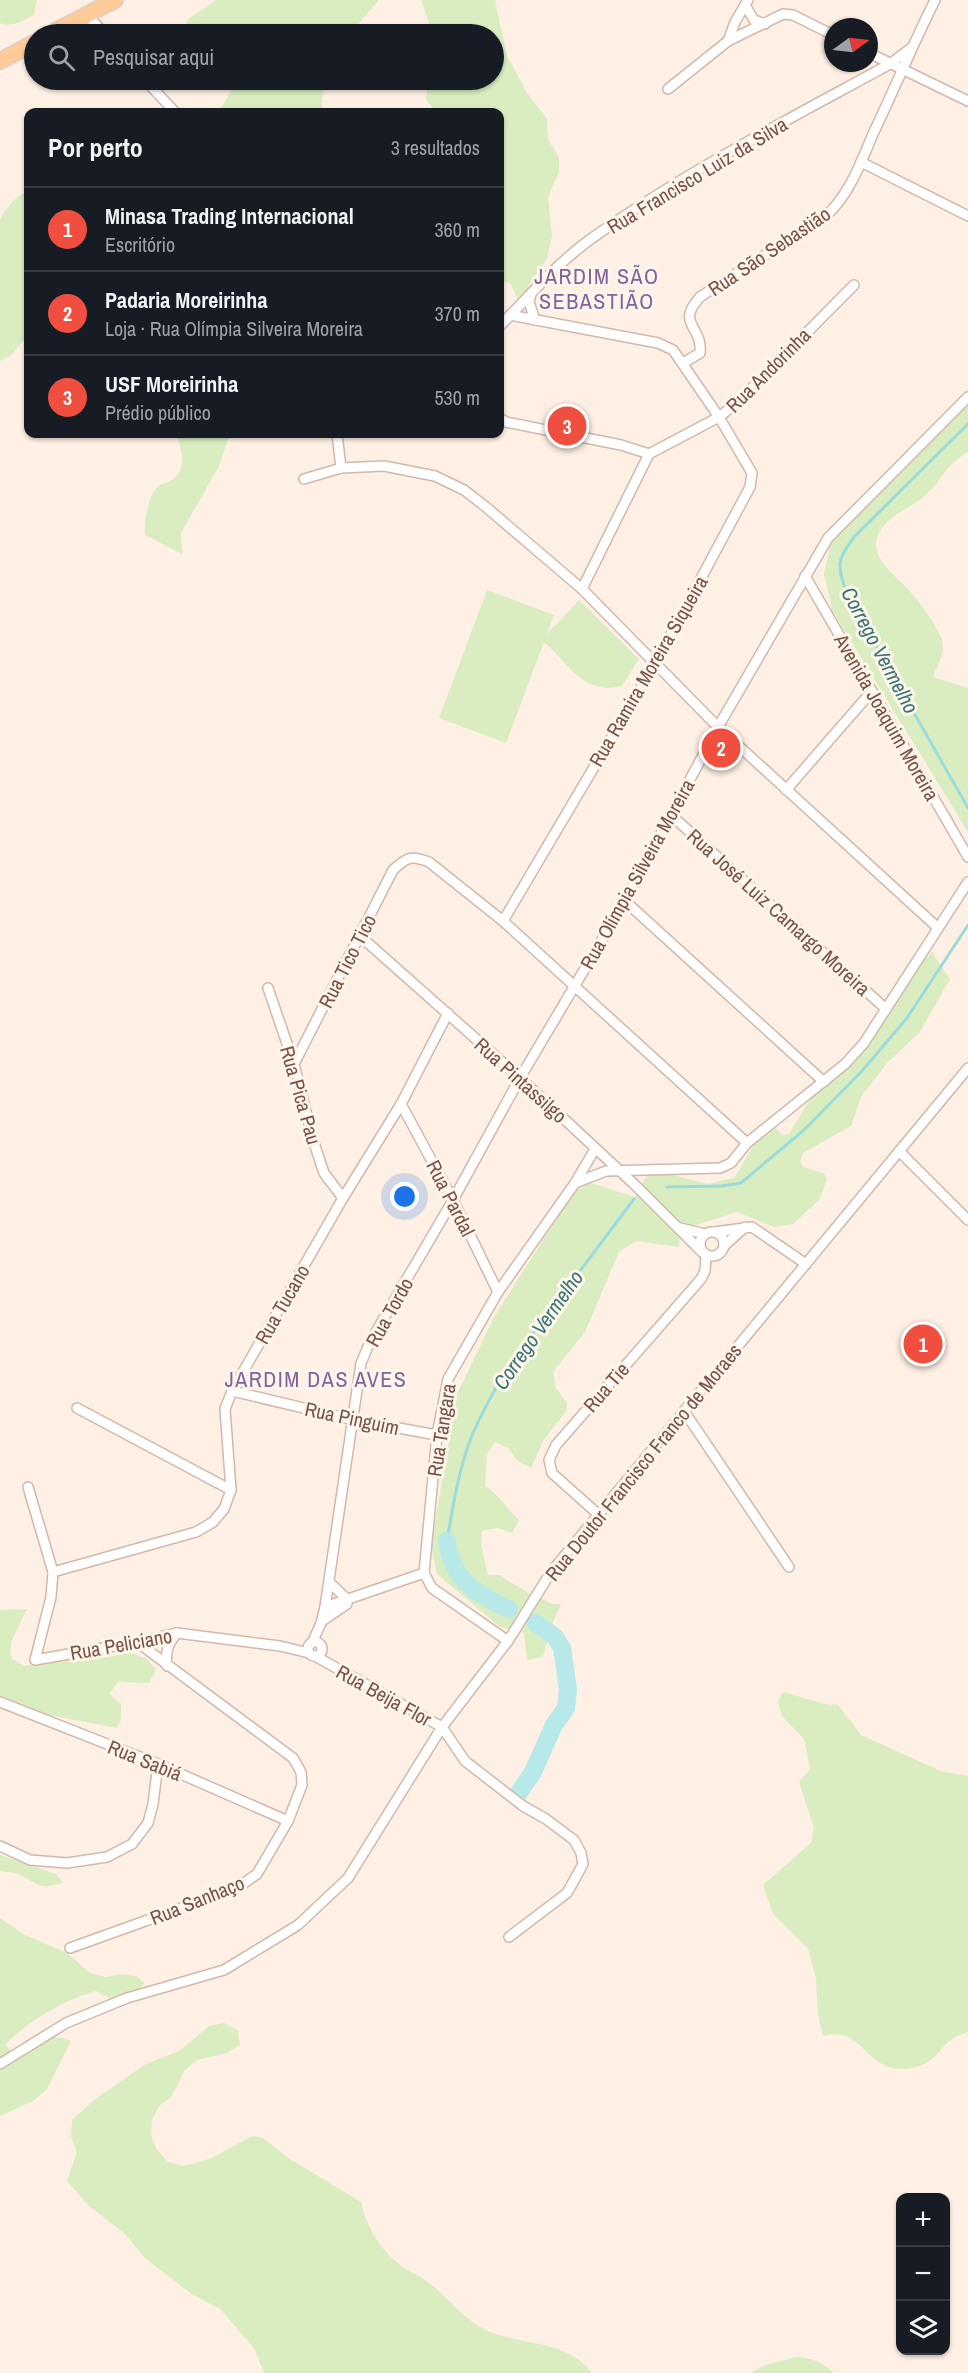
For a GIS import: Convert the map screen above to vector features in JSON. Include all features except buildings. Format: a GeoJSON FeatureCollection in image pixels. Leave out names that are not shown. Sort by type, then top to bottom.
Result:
{"type":"FeatureCollection","features":[{"type":"Feature","properties":{"kind":"main road"},"geometry":{"type":"LineString","coordinates":[[69,24],[107,2]]}},
{"type":"Feature","properties":{"kind":"main road"},"geometry":{"type":"LineString","coordinates":[[0,61],[24,48]]}},
{"type":"Feature","properties":{"kind":"street","name":"Rua São Sebastião"},"geometry":{"type":"LineString","coordinates":[[683,363],[700,353],[701,343],[688,318],[690,308],[700,297],[828,214],[839,203],[861,162],[911,48],[935,0]]}},
{"type":"Feature","properties":{"kind":"street"},"geometry":{"type":"LineString","coordinates":[[746,3],[754,20],[765,24]]}},
{"type":"Feature","properties":{"kind":"street"},"geometry":{"type":"LineString","coordinates":[[728,41],[735,22],[746,3]]}},
{"type":"Feature","properties":{"kind":"street"},"geometry":{"type":"LineString","coordinates":[[668,89],[728,41],[783,14],[793,15],[824,30]]}},
{"type":"Feature","properties":{"kind":"street"},"geometry":{"type":"LineString","coordinates":[[87,15],[96,24]]}},
{"type":"Feature","properties":{"kind":"street","name":"Rua Francisco Luiz da Silva"},"geometry":{"type":"LineString","coordinates":[[504,322],[556,268],[604,230],[682,181],[890,64],[911,48]]}},
{"type":"Feature","properties":{"kind":"street"},"geometry":{"type":"LineString","coordinates":[[878,58],[968,101]]}},
{"type":"Feature","properties":{"kind":"street"},"geometry":{"type":"LineString","coordinates":[[154,90],[171,108]]}},
{"type":"Feature","properties":{"kind":"street"},"geometry":{"type":"LineString","coordinates":[[861,162],[968,216]]}},
{"type":"Feature","properties":{"kind":"street","name":"Rua Andorinha"},"geometry":{"type":"LineString","coordinates":[[649,454],[719,417],[739,401],[854,285]]}},
{"type":"Feature","properties":{"kind":"street"},"geometry":{"type":"LineString","coordinates":[[531,294],[529,302],[535,320]]}},
{"type":"Feature","properties":{"kind":"street","name":"Rua Ramira Moreira Siqueira"},"geometry":{"type":"LineString","coordinates":[[503,921],[654,664],[750,487],[752,473],[719,417],[673,350],[658,343],[510,315]]}},
{"type":"Feature","properties":{"kind":"street","name":"Rua Olímpia Silveira Moreira"},"geometry":{"type":"LineString","coordinates":[[520,1078],[625,901],[718,727],[828,538],[968,398]]}},
{"type":"Feature","properties":{"kind":"street"},"geometry":{"type":"LineString","coordinates":[[504,421],[621,444],[649,454],[582,589]]}},
{"type":"Feature","properties":{"kind":"street"},"geometry":{"type":"LineString","coordinates":[[337,438],[341,468]]}},
{"type":"Feature","properties":{"kind":"street"},"geometry":{"type":"LineString","coordinates":[[304,479],[341,468],[384,466],[435,476],[464,490],[582,589],[718,727],[937,927]]}},
{"type":"Feature","properties":{"kind":"street","name":"Avenida Joaquim Moreira"},"geometry":{"type":"LineString","coordinates":[[806,576],[968,857]]}},
{"type":"Feature","properties":{"kind":"street"},"geometry":{"type":"LineString","coordinates":[[786,790],[872,691]]}},
{"type":"Feature","properties":{"kind":"street","name":"Rua José Luiz Camargo Moreira"},"geometry":{"type":"LineString","coordinates":[[671,815],[886,1008]]}},
{"type":"Feature","properties":{"kind":"street","name":"Rua Tico Tico"},"geometry":{"type":"LineString","coordinates":[[294,1064],[393,870],[403,861],[414,856],[429,862],[503,921]]}},
{"type":"Feature","properties":{"kind":"street"},"geometry":{"type":"LineString","coordinates":[[575,1183],[595,1173],[618,1170],[720,1168],[731,1163],[747,1143],[824,1082],[864,1043],[968,882]]}},
{"type":"Feature","properties":{"kind":"street"},"geometry":{"type":"LineString","coordinates":[[625,901],[824,1082]]}},
{"type":"Feature","properties":{"kind":"street"},"geometry":{"type":"LineString","coordinates":[[503,921],[747,1143]]}},
{"type":"Feature","properties":{"kind":"street","name":"Rua Pintassilgo"},"geometry":{"type":"LineString","coordinates":[[360,936],[520,1078],[704,1253]]}},
{"type":"Feature","properties":{"kind":"street","name":"Rua Pica Pau"},"geometry":{"type":"LineString","coordinates":[[268,988],[294,1064],[324,1173],[343,1198]]}},
{"type":"Feature","properties":{"kind":"street","name":"Rua Tucano"},"geometry":{"type":"LineString","coordinates":[[231,1490],[225,1409],[232,1391],[343,1198],[401,1104],[448,1013]]}},
{"type":"Feature","properties":{"kind":"street","name":"Rua Doutor Francisco Franco de Moraes"},"geometry":{"type":"LineString","coordinates":[[0,2064],[66,2023],[127,1998],[224,1970],[298,1924],[348,1878],[442,1727],[508,1641],[551,1572],[968,1068]]}},
{"type":"Feature","properties":{"kind":"street","name":"Rua Tordo"},"geometry":{"type":"LineString","coordinates":[[326,1607],[361,1364],[370,1342],[453,1200],[520,1078]]}},
{"type":"Feature","properties":{"kind":"street","name":"Rua Pardal"},"geometry":{"type":"LineString","coordinates":[[401,1104],[453,1200],[498,1292]]}},
{"type":"Feature","properties":{"kind":"street","name":"Rua Tangara"},"geometry":{"type":"LineString","coordinates":[[424,1573],[437,1435],[448,1378],[498,1292],[575,1183],[596,1149]]}},
{"type":"Feature","properties":{"kind":"street"},"geometry":{"type":"LineString","coordinates":[[899,1151],[968,1220]]}},
{"type":"Feature","properties":{"kind":"street"},"geometry":{"type":"LineString","coordinates":[[635,1185],[640,1175],[649,1168]]}},
{"type":"Feature","properties":{"kind":"street"},"geometry":{"type":"LineString","coordinates":[[745,1227],[724,1246],[720,1254],[715,1257],[704,1253],[700,1243],[709,1233],[745,1227],[752,1227],[806,1264]]}},
{"type":"Feature","properties":{"kind":"street"},"geometry":{"type":"LineString","coordinates":[[677,1228],[722,1237],[724,1246]]}},
{"type":"Feature","properties":{"kind":"street","name":"Rua Tie"},"geometry":{"type":"LineString","coordinates":[[599,1515],[552,1473],[549,1460],[556,1445],[701,1279],[705,1271],[704,1253]]}},
{"type":"Feature","properties":{"kind":"street","name":"Rua Pinguim"},"geometry":{"type":"LineString","coordinates":[[232,1391],[354,1420],[437,1435]]}},
{"type":"Feature","properties":{"kind":"street"},"geometry":{"type":"LineString","coordinates":[[28,1487],[53,1572],[196,1532],[213,1522],[224,1509],[231,1490],[77,1408]]}},
{"type":"Feature","properties":{"kind":"street"},"geometry":{"type":"LineString","coordinates":[[684,1412],[789,1567]]}},
{"type":"Feature","properties":{"kind":"street","name":"Rua Peliciano"},"geometry":{"type":"LineString","coordinates":[[53,1572],[51,1596],[34,1660],[177,1633],[280,1647],[315,1649]]}},
{"type":"Feature","properties":{"kind":"street"},"geometry":{"type":"LineString","coordinates":[[315,1649],[326,1607],[424,1573],[432,1588],[508,1641]]}},
{"type":"Feature","properties":{"kind":"street"},"geometry":{"type":"LineString","coordinates":[[328,1582],[347,1599]]}},
{"type":"Feature","properties":{"kind":"street"},"geometry":{"type":"LineString","coordinates":[[322,1622],[337,1609],[363,1595]]}},
{"type":"Feature","properties":{"kind":"street"},"geometry":{"type":"LineString","coordinates":[[167,1666],[165,1654],[168,1644],[177,1633]]}},
{"type":"Feature","properties":{"kind":"street","name":"Rua Sanhaço"},"geometry":{"type":"LineString","coordinates":[[70,1948],[237,1888],[257,1874],[288,1821],[302,1785],[301,1772],[293,1758],[137,1642]]}},
{"type":"Feature","properties":{"kind":"street","name":"Rua Beija Flor"},"geometry":{"type":"LineString","coordinates":[[315,1649],[327,1664],[442,1727]]}},
{"type":"Feature","properties":{"kind":"street","name":"Rua Sabiá"},"geometry":{"type":"LineString","coordinates":[[0,1702],[158,1764],[288,1821]]}},
{"type":"Feature","properties":{"kind":"street"},"geometry":{"type":"LineString","coordinates":[[442,1727],[465,1761],[523,1806],[546,1819],[574,1840],[581,1853],[583,1864],[567,1893],[510,1937]]}},
{"type":"Feature","properties":{"kind":"street"},"geometry":{"type":"LineString","coordinates":[[0,1846],[30,1860],[67,1863],[107,1857],[132,1845],[148,1823],[158,1764]]}},
{"type":"Feature","properties":{"kind":"green space"},"geometry":{"type":"Polygon","coordinates":[[[0,0],[37,0],[34,15],[13,24],[0,23],[0,0]]]}},
{"type":"Feature","properties":{"kind":"green space"},"geometry":{"type":"Polygon","coordinates":[[[216,0],[379,0],[359,24],[187,24],[187,20],[216,0]]]}},
{"type":"Feature","properties":{"kind":"green space"},"geometry":{"type":"Polygon","coordinates":[[[421,0],[495,0],[500,24],[429,24],[421,0]]]}},
{"type":"Feature","properties":{"kind":"green space"},"geometry":{"type":"Polygon","coordinates":[[[504,42],[507,56],[527,93],[547,119],[548,139],[559,158],[559,172],[548,197],[552,236],[547,258],[525,291],[517,298],[510,283],[504,281],[504,108],[433,108],[426,100],[427,90],[504,90],[504,42]]]}},
{"type":"Feature","properties":{"kind":"green space"},"geometry":{"type":"Polygon","coordinates":[[[231,90],[323,90],[321,108],[221,108],[231,90]]]}},
{"type":"Feature","properties":{"kind":"green space"},"geometry":{"type":"Polygon","coordinates":[[[24,193],[24,339],[12,355],[0,361],[0,220],[11,203],[24,193]]]}},
{"type":"Feature","properties":{"kind":"green space"},"geometry":{"type":"Polygon","coordinates":[[[968,392],[968,452],[950,467],[926,495],[890,519],[876,539],[876,547],[887,568],[928,614],[942,640],[943,650],[933,677],[968,688],[968,832],[832,610],[824,574],[833,534],[968,392]]]}},
{"type":"Feature","properties":{"kind":"green space"},"geometry":{"type":"Polygon","coordinates":[[[177,438],[229,438],[219,466],[181,533],[182,554],[145,535],[149,502],[155,490],[177,476],[180,470],[182,458],[177,438]]]}},
{"type":"Feature","properties":{"kind":"green space"},"geometry":{"type":"Polygon","coordinates":[[[487,590],[554,615],[547,634],[579,600],[639,659],[622,686],[608,688],[587,682],[578,676],[544,642],[506,743],[439,718],[487,590]]]}},
{"type":"Feature","properties":{"kind":"green space"},"geometry":{"type":"Polygon","coordinates":[[[932,952],[950,979],[920,1032],[887,1063],[861,1097],[851,1126],[803,1153],[800,1162],[803,1167],[823,1173],[827,1178],[820,1199],[793,1224],[774,1227],[737,1212],[680,1230],[679,1247],[636,1241],[619,1252],[585,1332],[553,1372],[556,1388],[567,1403],[566,1411],[543,1441],[531,1468],[517,1460],[508,1448],[495,1442],[487,1454],[485,1486],[519,1520],[512,1533],[497,1528],[482,1531],[481,1545],[488,1575],[499,1575],[527,1592],[553,1604],[561,1604],[550,1629],[543,1657],[527,1660],[524,1633],[500,1627],[437,1574],[431,1546],[457,1394],[494,1317],[572,1195],[587,1182],[635,1197],[644,1179],[658,1171],[708,1184],[734,1178],[764,1128],[771,1123],[782,1135],[789,1134],[809,1101],[863,1047],[899,986],[932,952]]]}},
{"type":"Feature","properties":{"kind":"green space"},"geometry":{"type":"Polygon","coordinates":[[[27,1609],[11,1642],[11,1658],[24,1666],[70,1658],[100,1658],[131,1653],[146,1658],[156,1670],[149,1683],[118,1682],[109,1694],[121,1704],[121,1719],[117,1728],[43,1714],[0,1701],[0,1610],[27,1609]]]}},
{"type":"Feature","properties":{"kind":"green space"},"geometry":{"type":"Polygon","coordinates":[[[783,1692],[825,1704],[838,1705],[861,1735],[941,1771],[968,1776],[968,2032],[955,2037],[935,2057],[919,2066],[901,2069],[887,2066],[876,2060],[850,2038],[838,2034],[823,2036],[818,2014],[816,1979],[808,1949],[773,1914],[763,1885],[811,1843],[814,1828],[799,1782],[810,1769],[804,1739],[782,1716],[778,1701],[783,1692]]]}},
{"type":"Feature","properties":{"kind":"green space"},"geometry":{"type":"Polygon","coordinates":[[[0,1855],[56,1874],[63,1883],[44,1886],[18,1874],[0,1871],[0,1855]]]}},
{"type":"Feature","properties":{"kind":"green space"},"geometry":{"type":"Polygon","coordinates":[[[0,1918],[25,1935],[67,1953],[90,1973],[106,1977],[121,1974],[136,1976],[144,1983],[141,1989],[120,2004],[96,1991],[84,1995],[47,2012],[14,2036],[5,2045],[16,2054],[42,2039],[55,2037],[71,2041],[47,2089],[33,2101],[0,2116],[0,1918]]]}},
{"type":"Feature","properties":{"kind":"green space"},"geometry":{"type":"Polygon","coordinates":[[[224,2023],[238,2030],[240,2045],[227,2053],[197,2060],[185,2070],[171,2097],[159,2106],[152,2120],[151,2135],[157,2150],[168,2162],[183,2166],[212,2158],[252,2136],[263,2138],[290,2159],[361,2202],[367,2222],[389,2255],[406,2269],[430,2283],[476,2324],[493,2333],[559,2349],[582,2362],[592,2373],[264,2373],[254,2348],[220,2309],[193,2295],[145,2258],[125,2234],[88,2205],[67,2181],[77,2152],[71,2137],[72,2120],[94,2100],[144,2065],[179,2051],[209,2026],[224,2023]]]}},
{"type":"Feature","properties":{"kind":"green space"},"geometry":{"type":"Polygon","coordinates":[[[796,2357],[816,2361],[834,2373],[750,2373],[766,2365],[796,2357]]]}},
{"type":"Feature","properties":{"kind":"waterway","name":"Corrego Vermelho"},"geometry":{"type":"LineString","coordinates":[[968,424],[855,536],[844,552],[840,564],[847,595],[968,808]]}},
{"type":"Feature","properties":{"kind":"waterway","name":"Corrego Vermelho"},"geometry":{"type":"LineString","coordinates":[[667,1187],[722,1186],[741,1183],[804,1130],[862,1071],[907,1018],[968,925]]}},
{"type":"Feature","properties":{"kind":"waterway","name":"Corrego Vermelho"},"geometry":{"type":"LineString","coordinates":[[447,1541],[457,1486],[473,1433],[507,1368],[634,1199]]}},
{"type":"Feature","properties":{"kind":"waterway"},"geometry":{"type":"LineString","coordinates":[[447,1541],[454,1566],[460,1576],[476,1591],[509,1609]]}},
{"type":"Feature","properties":{"kind":"waterway"},"geometry":{"type":"LineString","coordinates":[[518,1794],[533,1772],[554,1725],[566,1708],[568,1689],[562,1648],[555,1637],[536,1623]]}},
{"type":"Feature","properties":{"kind":"place","name":"USF Moreirinha"},"geometry":{"type":"Point","coordinates":[567,426]}},
{"type":"Feature","properties":{"kind":"place","name":"Padaria Moreirinha"},"geometry":{"type":"Point","coordinates":[721,748]}},
{"type":"Feature","properties":{"kind":"place","name":"Minasa Trading Internacional"},"geometry":{"type":"Point","coordinates":[923,1344]}},
{"type":"Feature","properties":{"kind":"district","name":"JARDIM SÃO SEBASTIÃO"},"geometry":{"type":"Point","coordinates":[597,288]}},
{"type":"Feature","properties":{"kind":"district","name":"JARDIM DAS AVES"},"geometry":{"type":"Point","coordinates":[316,1379]}}]}
